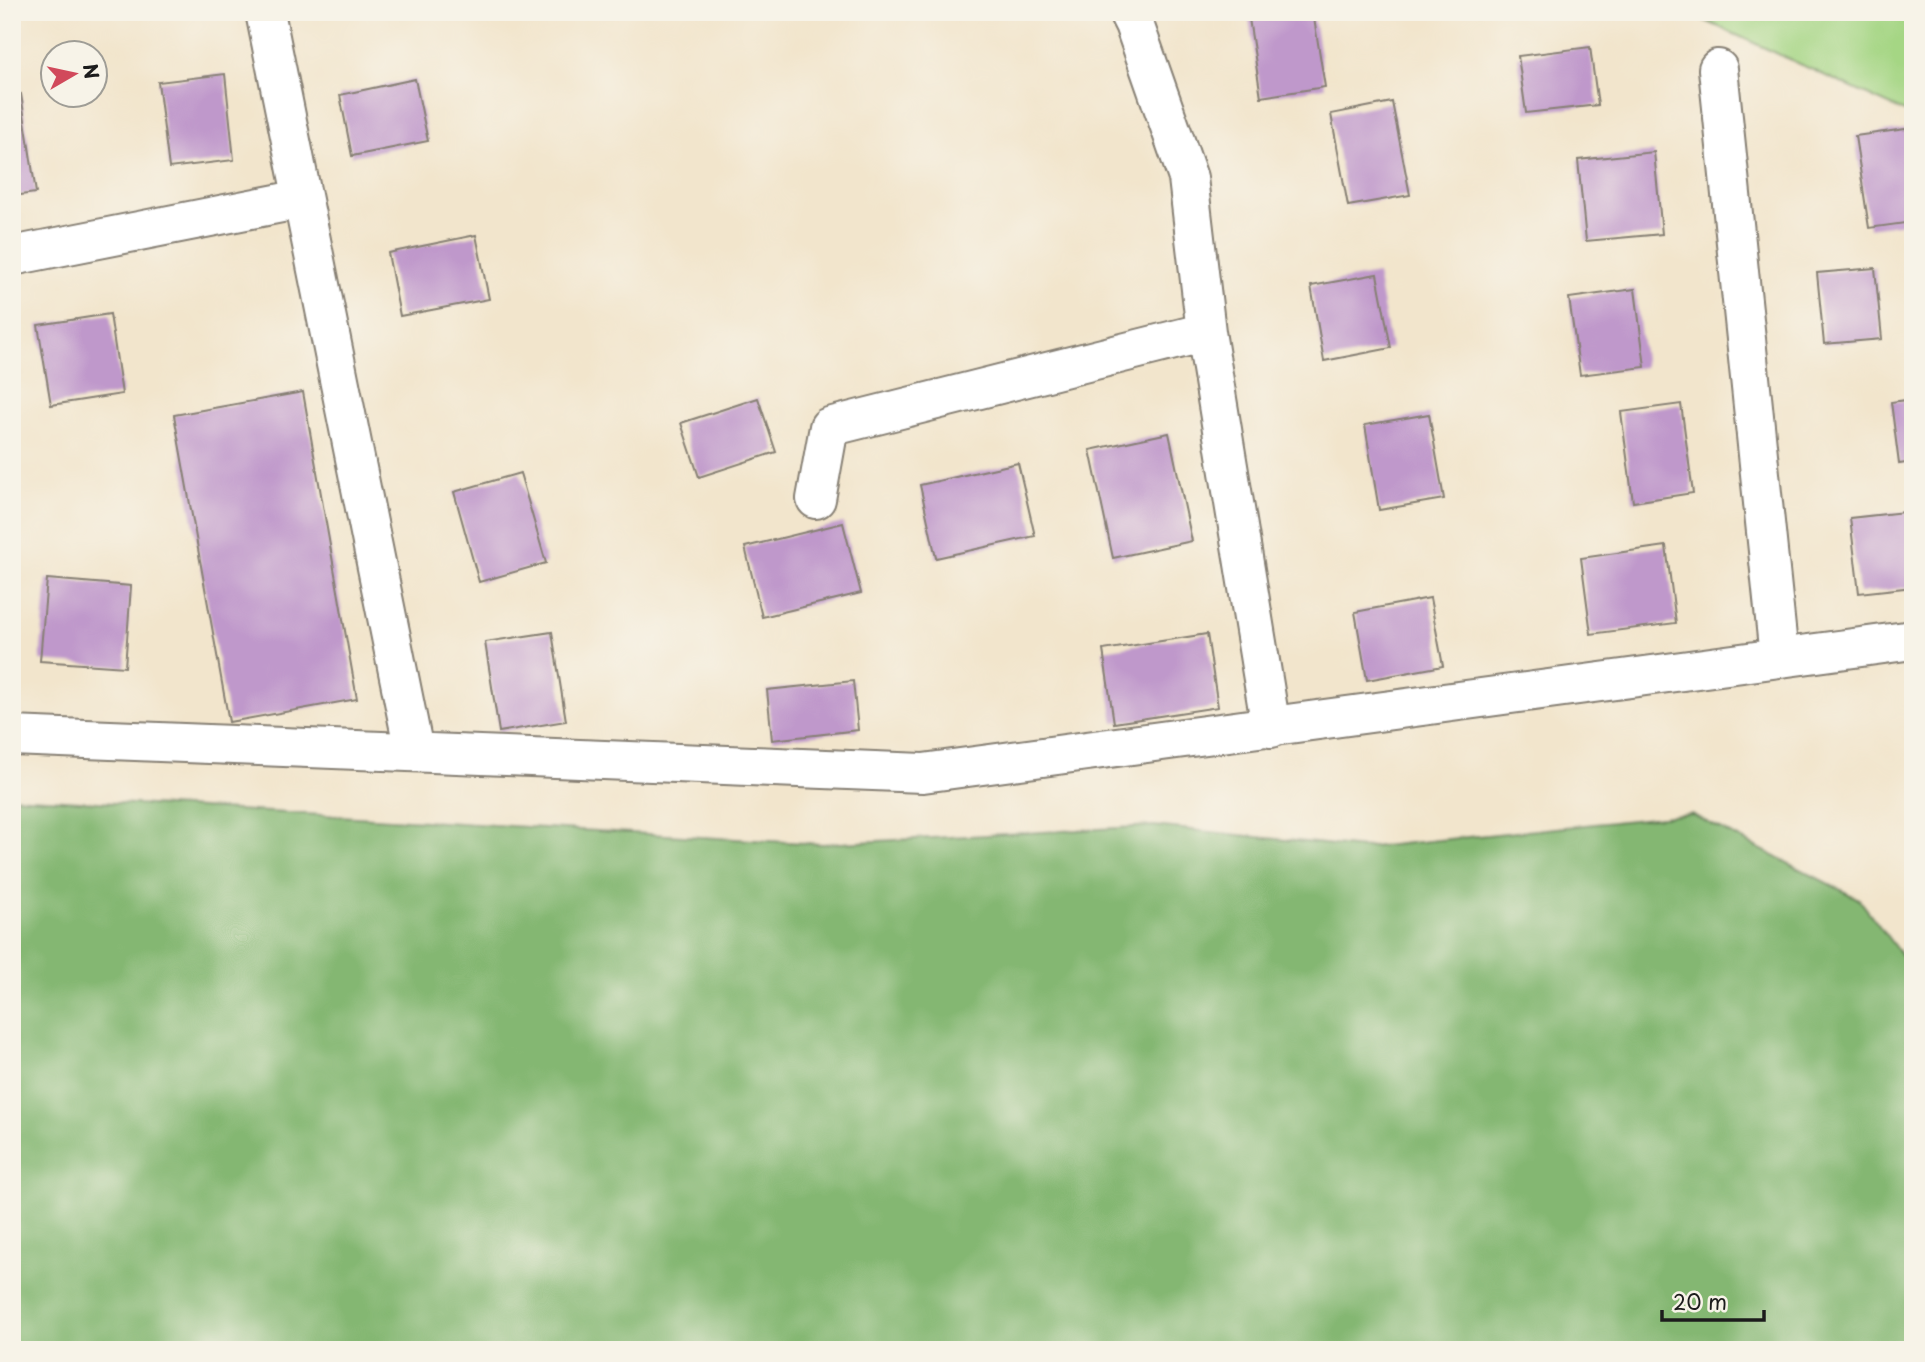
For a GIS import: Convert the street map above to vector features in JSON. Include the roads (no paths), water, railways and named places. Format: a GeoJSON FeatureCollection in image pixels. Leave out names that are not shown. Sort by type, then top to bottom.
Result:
{"type":"FeatureCollection","features":[{"type":"Feature","properties":{"kind":"street"},"geometry":{"type":"LineString","coordinates":[[265,12],[414,751]]}},
{"type":"Feature","properties":{"kind":"street"},"geometry":{"type":"LineString","coordinates":[[1128,12],[1188,178],[1206,332],[1271,728]]}},
{"type":"Feature","properties":{"kind":"street"},"geometry":{"type":"LineString","coordinates":[[1718,69],[1779,657]]}},
{"type":"Feature","properties":{"kind":"street"},"geometry":{"type":"LineString","coordinates":[[12,256],[302,199]]}},
{"type":"Feature","properties":{"kind":"street"},"geometry":{"type":"LineString","coordinates":[[816,499],[829,427],[1206,332]]}},
{"type":"Feature","properties":{"kind":"street"},"geometry":{"type":"LineString","coordinates":[[12,736],[923,773],[1913,640]]}}]}
